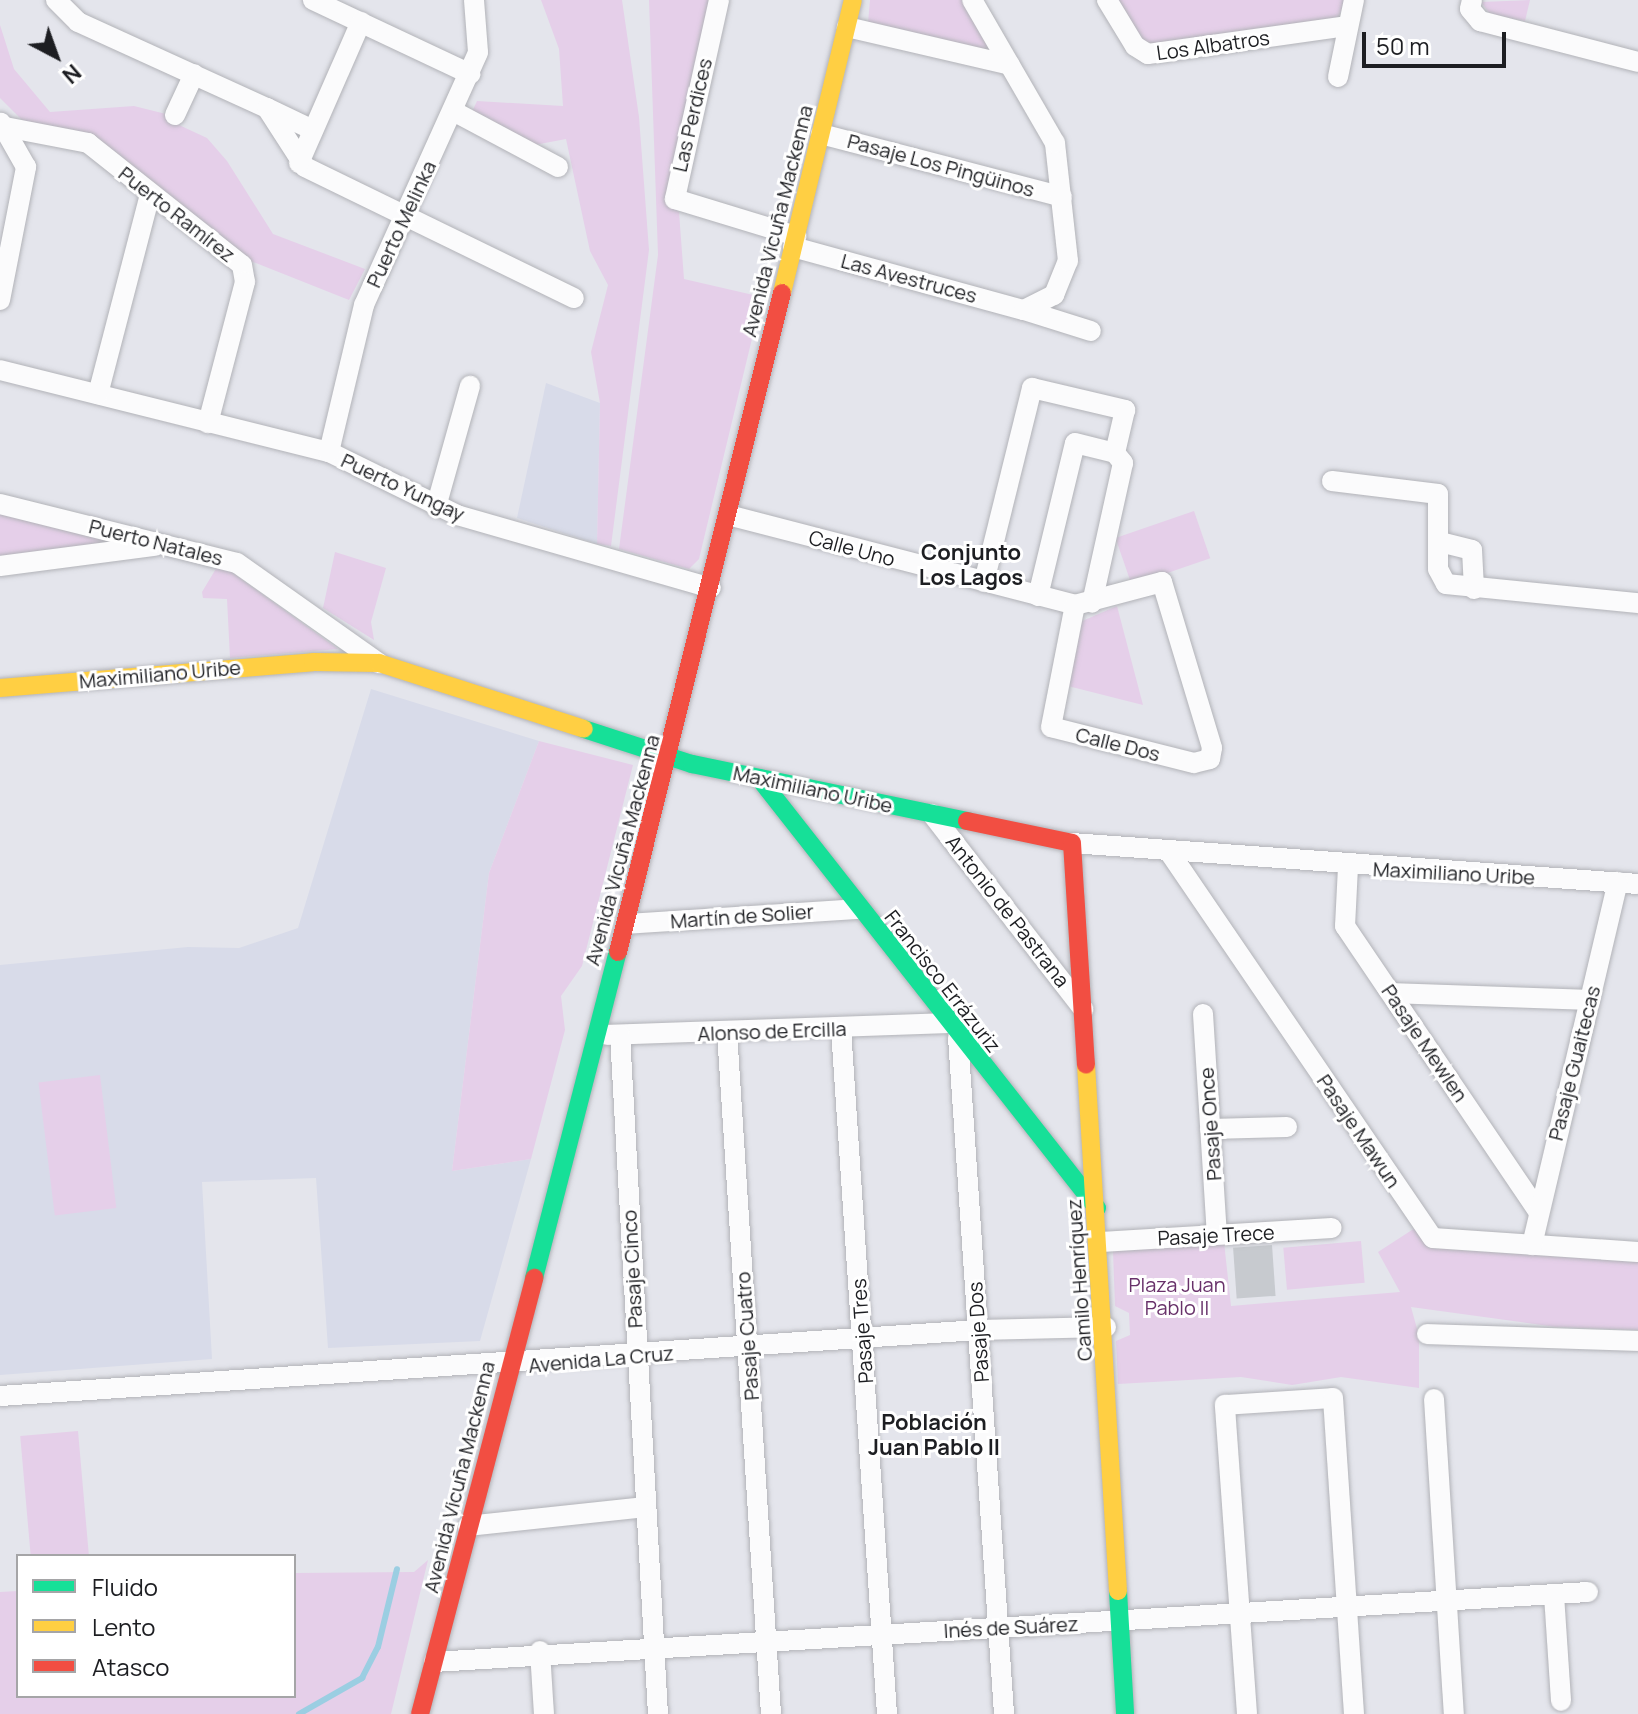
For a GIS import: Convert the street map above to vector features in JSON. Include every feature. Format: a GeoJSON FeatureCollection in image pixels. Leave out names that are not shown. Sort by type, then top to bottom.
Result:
{"type":"FeatureCollection","features":[{"type":"Feature","properties":{"kind":"street"},"geometry":{"type":"LineString","coordinates":[[56,0],[78,22],[313,130]]}},
{"type":"Feature","properties":{"kind":"street"},"geometry":{"type":"LineString","coordinates":[[313,0],[470,74]]}},
{"type":"Feature","properties":{"kind":"street","name":"Puerto Melinka"},"geometry":{"type":"LineString","coordinates":[[329,452],[364,305],[478,52],[474,0]]}},
{"type":"Feature","properties":{"kind":"street","name":"Las Perdices"},"geometry":{"type":"LineString","coordinates":[[719,0],[675,199],[795,241]]}},
{"type":"Feature","properties":{"kind":"street","name":"Avenida Vicuña Mackenna"},"geometry":{"type":"LineString","coordinates":[[421,1712],[669,758],[853,0]]}},
{"type":"Feature","properties":{"kind":"street"},"geometry":{"type":"LineString","coordinates":[[972,0],[1052,135],[1062,197],[1064,275],[1054,295],[1024,310]]}},
{"type":"Feature","properties":{"kind":"street","name":"Los Albatros"},"geometry":{"type":"LineString","coordinates":[[1107,0],[1135,46],[1148,54],[1348,26]]}},
{"type":"Feature","properties":{"kind":"street"},"geometry":{"type":"LineString","coordinates":[[1338,77],[1354,0]]}},
{"type":"Feature","properties":{"kind":"street"},"geometry":{"type":"LineString","coordinates":[[1473,9],[1638,62]]}},
{"type":"Feature","properties":{"kind":"street"},"geometry":{"type":"LineString","coordinates":[[299,163],[361,22]]}},
{"type":"Feature","properties":{"kind":"street"},"geometry":{"type":"LineString","coordinates":[[847,27],[1010,65]]}},
{"type":"Feature","properties":{"kind":"street"},"geometry":{"type":"LineString","coordinates":[[175,115],[194,74]]}},
{"type":"Feature","properties":{"kind":"street"},"geometry":{"type":"LineString","coordinates":[[267,108],[299,163],[574,298]]}},
{"type":"Feature","properties":{"kind":"street"},"geometry":{"type":"LineString","coordinates":[[453,111],[558,167]]}},
{"type":"Feature","properties":{"kind":"street"},"geometry":{"type":"LineString","coordinates":[[0,300],[7,250],[26,167],[1,125]]}},
{"type":"Feature","properties":{"kind":"street","name":"Puerto Ramírez"},"geometry":{"type":"LineString","coordinates":[[1,125],[88,143],[246,270],[208,423]]}},
{"type":"Feature","properties":{"kind":"street","name":"Pasaje Los Pingüinos"},"geometry":{"type":"LineString","coordinates":[[821,134],[1062,197]]}},
{"type":"Feature","properties":{"kind":"street"},"geometry":{"type":"LineString","coordinates":[[98,394],[150,195]]}},
{"type":"Feature","properties":{"kind":"street","name":"Las Avestruces"},"geometry":{"type":"LineString","coordinates":[[795,241],[1091,331]]}},
{"type":"Feature","properties":{"kind":"street","name":"Puerto Yungay"},"geometry":{"type":"LineString","coordinates":[[0,370],[329,452],[436,507],[711,588]]}},
{"type":"Feature","properties":{"kind":"street"},"geometry":{"type":"LineString","coordinates":[[436,507],[470,386]]}},
{"type":"Feature","properties":{"kind":"street"},"geometry":{"type":"LineString","coordinates":[[984,582],[1032,388],[1125,410],[1115,453]]}},
{"type":"Feature","properties":{"kind":"street"},"geometry":{"type":"LineString","coordinates":[[1038,596],[1075,443],[1115,453],[1123,463],[1083,604]]}},
{"type":"Feature","properties":{"kind":"street"},"geometry":{"type":"LineString","coordinates":[[1332,481],[1433,490],[1441,501],[1441,579],[1474,589],[1638,603]]}},
{"type":"Feature","properties":{"kind":"street","name":"Puerto Natales"},"geometry":{"type":"LineString","coordinates":[[0,504],[237,563],[379,663]]}},
{"type":"Feature","properties":{"kind":"street","name":"Calle Uno"},"geometry":{"type":"LineString","coordinates":[[728,515],[1038,596],[1083,604]]}},
{"type":"Feature","properties":{"kind":"street"},"geometry":{"type":"LineString","coordinates":[[1440,542],[1472,550],[1474,589]]}},
{"type":"Feature","properties":{"kind":"street"},"geometry":{"type":"LineString","coordinates":[[0,566],[168,544]]}},
{"type":"Feature","properties":{"kind":"street","name":"Calle Dos"},"geometry":{"type":"LineString","coordinates":[[1162,582],[1212,755],[1194,763],[1051,727],[1083,604],[1162,582]]}},
{"type":"Feature","properties":{"kind":"street","name":"Maximiliano Uribe"},"geometry":{"type":"LineString","coordinates":[[0,688],[313,662],[379,663],[669,758],[1072,843],[1348,867],[1628,883]]}},
{"type":"Feature","properties":{"kind":"street","name":"Francisco Errázuriz"},"geometry":{"type":"LineString","coordinates":[[759,778],[952,1030],[1097,1208]]}},
{"type":"Feature","properties":{"kind":"street","name":"Antonio de Pastrana"},"geometry":{"type":"LineString","coordinates":[[932,814],[1083,1009]]}},
{"type":"Feature","properties":{"kind":"street","name":"Camilo Henríquez"},"geometry":{"type":"LineString","coordinates":[[1072,843],[1101,1242],[1125,1714]]}},
{"type":"Feature","properties":{"kind":"street","name":"Pasaje Mawun"},"geometry":{"type":"LineString","coordinates":[[1170,853],[1428,1233],[1441,1241],[1638,1252]]}},
{"type":"Feature","properties":{"kind":"street","name":"Pasaje Mewlen"},"geometry":{"type":"LineString","coordinates":[[1348,867],[1345,926],[1538,1211]]}},
{"type":"Feature","properties":{"kind":"street","name":"Pasaje Guaitecas"},"geometry":{"type":"LineString","coordinates":[[1532,1245],[1589,1000],[1628,883]]}},
{"type":"Feature","properties":{"kind":"street","name":"Martín de Solier"},"geometry":{"type":"LineString","coordinates":[[626,924],[858,909]]}},
{"type":"Feature","properties":{"kind":"street"},"geometry":{"type":"LineString","coordinates":[[1392,993],[1589,1000]]}},
{"type":"Feature","properties":{"kind":"street","name":"Pasaje Once"},"geometry":{"type":"LineString","coordinates":[[1203,1014],[1217,1234]]}},
{"type":"Feature","properties":{"kind":"street","name":"Alonso de Ercilla"},"geometry":{"type":"LineString","coordinates":[[597,1035],[841,1029],[952,1030]]}},
{"type":"Feature","properties":{"kind":"street","name":"Pasaje Tres"},"geometry":{"type":"LineString","coordinates":[[841,1029],[887,1714]]}},
{"type":"Feature","properties":{"kind":"street","name":"Pasaje Dos"},"geometry":{"type":"LineString","coordinates":[[952,1030],[978,1330],[1004,1714]]}},
{"type":"Feature","properties":{"kind":"street","name":"Pasaje Cuatro"},"geometry":{"type":"LineString","coordinates":[[727,1032],[771,1714]]}},
{"type":"Feature","properties":{"kind":"street","name":"Pasaje Cinco"},"geometry":{"type":"LineString","coordinates":[[620,1035],[658,1714]]}},
{"type":"Feature","properties":{"kind":"street"},"geometry":{"type":"LineString","coordinates":[[1210,1129],[1287,1127]]}},
{"type":"Feature","properties":{"kind":"street","name":"Pasaje Trece"},"geometry":{"type":"LineString","coordinates":[[1101,1242],[1332,1228]]}},
{"type":"Feature","properties":{"kind":"street","name":"Avenida La Cruz"},"geometry":{"type":"LineString","coordinates":[[0,1396],[510,1366],[978,1330],[1106,1327]]}},
{"type":"Feature","properties":{"kind":"street"},"geometry":{"type":"LineString","coordinates":[[1427,1334],[1638,1341]]}},
{"type":"Feature","properties":{"kind":"street"},"geometry":{"type":"LineString","coordinates":[[1247,1714],[1225,1405],[1333,1398],[1354,1714]]}},
{"type":"Feature","properties":{"kind":"street"},"geometry":{"type":"LineString","coordinates":[[1434,1399],[1454,1714]]}},
{"type":"Feature","properties":{"kind":"street"},"geometry":{"type":"LineString","coordinates":[[468,1526],[645,1507]]}},
{"type":"Feature","properties":{"kind":"street","name":"Inés de Suárez"},"geometry":{"type":"LineString","coordinates":[[434,1662],[540,1651],[654,1648],[997,1627],[1119,1623],[1241,1611],[1588,1592]]}},
{"type":"Feature","properties":{"kind":"street"},"geometry":{"type":"LineString","coordinates":[[1554,1595],[1561,1701]]}},
{"type":"Feature","properties":{"kind":"street"},"geometry":{"type":"LineString","coordinates":[[540,1651],[544,1714]]}},
{"type":"Feature","properties":{"kind":"shaded area"},"geometry":{"type":"Polygon","coordinates":[[[546,383],[600,403],[597,544],[517,518],[546,383]]]}},
{"type":"Feature","properties":{"kind":"shaded area"},"geometry":{"type":"Polygon","coordinates":[[[371,689],[539,741],[489,873],[452,1171],[531,1159],[480,1341],[328,1348],[316,1178],[202,1182],[212,1359],[0,1375],[0,965],[188,947],[239,948],[298,928],[371,689]]]}},
{"type":"Feature","properties":{"kind":"green space"},"geometry":{"type":"Polygon","coordinates":[[[541,0],[622,0],[639,117],[649,250],[611,546],[597,544],[600,403],[591,352],[608,285],[590,251],[566,139],[529,146],[471,114],[477,101],[563,106],[559,49],[541,0]]]}},
{"type":"Feature","properties":{"kind":"green space"},"geometry":{"type":"Polygon","coordinates":[[[649,0],[712,0],[673,207],[679,212],[684,279],[762,297],[699,559],[689,569],[619,549],[658,255],[649,0]]]}},
{"type":"Feature","properties":{"kind":"green space"},"geometry":{"type":"Polygon","coordinates":[[[870,0],[962,0],[995,53],[868,23],[870,0]]]}},
{"type":"Feature","properties":{"kind":"green space"},"geometry":{"type":"Polygon","coordinates":[[[1115,0],[1345,0],[1338,19],[1149,46],[1137,38],[1115,0]]]}},
{"type":"Feature","properties":{"kind":"green space"},"geometry":{"type":"Polygon","coordinates":[[[1530,0],[1525,21],[1490,14],[1481,2],[1530,0]]]}},
{"type":"Feature","properties":{"kind":"green space"},"geometry":{"type":"Polygon","coordinates":[[[0,25],[14,69],[50,112],[134,106],[182,118],[179,125],[207,138],[227,161],[273,234],[365,269],[349,300],[243,258],[109,153],[26,124],[0,98],[0,25]]]}},
{"type":"Feature","properties":{"kind":"green space"},"geometry":{"type":"Polygon","coordinates":[[[1194,511],[1210,558],[1132,585],[1116,538],[1194,511]]]}},
{"type":"Feature","properties":{"kind":"green space"},"geometry":{"type":"Polygon","coordinates":[[[0,513],[110,540],[110,543],[0,556],[0,513]]]}},
{"type":"Feature","properties":{"kind":"green space"},"geometry":{"type":"Polygon","coordinates":[[[335,552],[386,568],[371,622],[374,640],[323,608],[335,552]]]}},
{"type":"Feature","properties":{"kind":"green space"},"geometry":{"type":"Polygon","coordinates":[[[217,567],[226,568],[338,649],[230,658],[227,599],[203,598],[202,592],[217,567]]]}},
{"type":"Feature","properties":{"kind":"green space"},"geometry":{"type":"Polygon","coordinates":[[[1117,606],[1143,705],[1064,685],[1080,622],[1117,606]]]}},
{"type":"Feature","properties":{"kind":"green space"},"geometry":{"type":"Polygon","coordinates":[[[539,741],[633,765],[582,966],[561,996],[565,1030],[531,1159],[452,1171],[489,873],[539,741]]]}},
{"type":"Feature","properties":{"kind":"green space"},"geometry":{"type":"Polygon","coordinates":[[[100,1075],[116,1208],[55,1216],[38,1083],[100,1075]]]}},
{"type":"Feature","properties":{"kind":"green space","name":"Plaza Juan Pablo II"},"geometry":{"type":"Polygon","coordinates":[[[1415,1228],[1429,1248],[1638,1262],[1638,1330],[1556,1327],[1411,1307],[1419,1336],[1419,1388],[1341,1377],[1292,1385],[1241,1377],[1118,1384],[1116,1341],[1130,1335],[1129,1313],[1115,1306],[1113,1251],[1224,1242],[1231,1306],[1400,1292],[1378,1252],[1415,1228]]]}},
{"type":"Feature","properties":{"kind":"green space"},"geometry":{"type":"Polygon","coordinates":[[[1361,1241],[1365,1283],[1287,1290],[1283,1248],[1361,1241]]]}},
{"type":"Feature","properties":{"kind":"green space"},"geometry":{"type":"Polygon","coordinates":[[[78,1431],[89,1554],[31,1554],[20,1436],[78,1431]]]}},
{"type":"Feature","properties":{"kind":"green space"},"geometry":{"type":"Polygon","coordinates":[[[428,1560],[391,1714],[0,1714],[0,1592],[16,1591],[16,1698],[296,1698],[296,1573],[414,1572],[428,1560]]]}},
{"type":"Feature","properties":{"kind":"building"},"geometry":{"type":"Polygon","coordinates":[[[1272,1245],[1276,1296],[1237,1299],[1233,1248],[1272,1245]]]}},
{"type":"Feature","properties":{"kind":"waterway"},"geometry":{"type":"LineString","coordinates":[[299,1714],[362,1678],[378,1647],[397,1569]]}},
{"type":"Feature","properties":{"kind":"traffic: fast"},"geometry":{"type":"LineString","coordinates":[[584,729],[692,764],[967,821]]}},
{"type":"Feature","properties":{"kind":"traffic: fast"},"geometry":{"type":"LineString","coordinates":[[759,778],[1097,1208]]}},
{"type":"Feature","properties":{"kind":"traffic: fast"},"geometry":{"type":"LineString","coordinates":[[534,1278],[618,952]]}},
{"type":"Feature","properties":{"kind":"traffic: fast"},"geometry":{"type":"LineString","coordinates":[[1118,1591],[1125,1714]]}},
{"type":"Feature","properties":{"kind":"traffic: slow"},"geometry":{"type":"LineString","coordinates":[[782,293],[853,0]]}},
{"type":"Feature","properties":{"kind":"traffic: slow"},"geometry":{"type":"LineString","coordinates":[[0,688],[313,662],[379,663],[584,729]]}},
{"type":"Feature","properties":{"kind":"traffic: slow"},"geometry":{"type":"LineString","coordinates":[[1086,1065],[1118,1591]]}},
{"type":"Feature","properties":{"kind":"traffic: jam"},"geometry":{"type":"LineString","coordinates":[[618,952],[782,293]]}},
{"type":"Feature","properties":{"kind":"traffic: jam"},"geometry":{"type":"LineString","coordinates":[[967,821],[1072,843],[1086,1065]]}},
{"type":"Feature","properties":{"kind":"traffic: jam"},"geometry":{"type":"LineString","coordinates":[[420,1714],[534,1278]]}},
{"type":"Feature","properties":{"kind":"district","name":"Conjunto Los Lagos"},"geometry":{"type":"Point","coordinates":[971,564]}},
{"type":"Feature","properties":{"kind":"district","name":"Población Juan Pablo II"},"geometry":{"type":"Point","coordinates":[934,1434]}}]}
